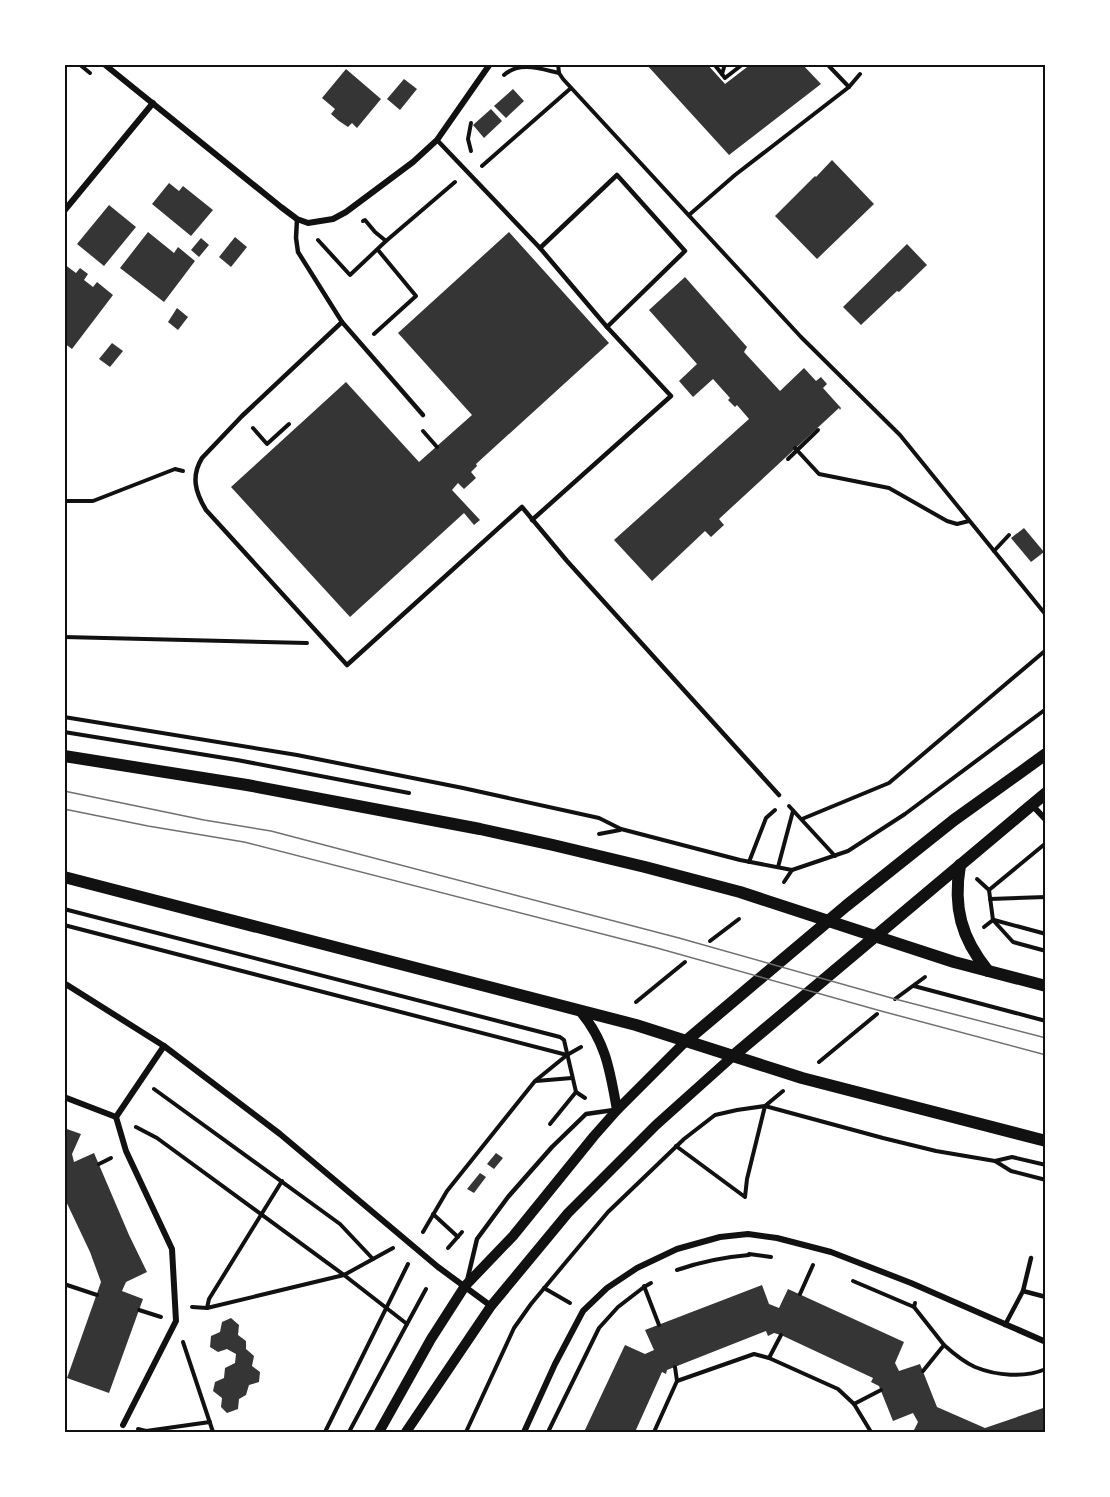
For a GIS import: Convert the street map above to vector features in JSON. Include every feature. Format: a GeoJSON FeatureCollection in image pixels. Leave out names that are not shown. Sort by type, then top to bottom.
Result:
{"type":"FeatureCollection","features":[{"type":"Feature","properties":{"kind":"main road"},"geometry":{"type":"LineString","coordinates":[[686,1041],[828,921],[954,820],[1046,754]]}},
{"type":"Feature","properties":{"kind":"main road"},"geometry":{"type":"LineString","coordinates":[[64,756],[247,785],[480,829],[645,867],[740,892],[954,962],[1046,986]]}},
{"type":"Feature","properties":{"kind":"main road"},"geometry":{"type":"LineString","coordinates":[[733,1056],[1046,793]]}},
{"type":"Feature","properties":{"kind":"main road"},"geometry":{"type":"LineString","coordinates":[[960,865],[957,894],[962,926],[968,942],[988,971]]}},
{"type":"Feature","properties":{"kind":"main road"},"geometry":{"type":"LineString","coordinates":[[64,877],[636,1025],[816,1082],[1046,1141]]}},
{"type":"Feature","properties":{"kind":"street"},"geometry":{"type":"LineString","coordinates":[[104,64],[297,219],[308,224],[333,219],[346,212],[412,162],[437,140],[490,64]]}},
{"type":"Feature","properties":{"kind":"street"},"geometry":{"type":"LineString","coordinates":[[64,211],[153,103]]}},
{"type":"Feature","properties":{"kind":"street"},"geometry":{"type":"LineString","coordinates":[[1031,804],[1046,820]]}},
{"type":"Feature","properties":{"kind":"street"},"geometry":{"type":"LineString","coordinates":[[64,983],[164,1046],[280,1134],[438,1267],[491,1306]]}},
{"type":"Feature","properties":{"kind":"street"},"geometry":{"type":"LineString","coordinates":[[579,1010],[591,1025],[603,1049],[617,1110]]}},
{"type":"Feature","properties":{"kind":"street"},"geometry":{"type":"LineString","coordinates":[[379,1432],[431,1339],[465,1286],[513,1236],[617,1110],[686,1041]]}},
{"type":"Feature","properties":{"kind":"street"},"geometry":{"type":"LineString","coordinates":[[116,1117],[164,1046]]}},
{"type":"Feature","properties":{"kind":"street"},"geometry":{"type":"LineString","coordinates":[[406,1432],[491,1306],[568,1213],[656,1125],[733,1056]]}},
{"type":"Feature","properties":{"kind":"street"},"geometry":{"type":"LineString","coordinates":[[64,1097],[116,1117]]}},
{"type":"Feature","properties":{"kind":"street"},"geometry":{"type":"LineString","coordinates":[[116,1117],[126,1151],[172,1249],[176,1307],[176,1321],[123,1425]]}},
{"type":"Feature","properties":{"kind":"street"},"geometry":{"type":"LineString","coordinates":[[524,1432],[555,1364],[583,1311],[607,1288],[637,1268],[677,1249],[720,1237],[748,1234],[777,1238],[831,1252],[911,1283],[1046,1342]]}},
{"type":"Feature","properties":{"kind":"lane"},"geometry":{"type":"LineString","coordinates":[[437,140],[540,248],[607,327],[671,396],[532,520]]}},
{"type":"Feature","properties":{"kind":"lane"},"geometry":{"type":"LineString","coordinates":[[540,248],[617,175],[686,251],[607,327]]}},
{"type":"Feature","properties":{"kind":"lane"},"geometry":{"type":"LineString","coordinates":[[297,219],[298,252],[342,322],[423,415]]}},
{"type":"Feature","properties":{"kind":"lane"},"geometry":{"type":"LineString","coordinates":[[342,322],[242,416],[202,458],[195,474],[196,489],[206,510],[347,665],[522,507],[567,561],[779,795]]}},
{"type":"Feature","properties":{"kind":"lane"},"geometry":{"type":"LineString","coordinates":[[465,1286],[477,1239],[552,1147],[586,1114],[617,1110]]}},
{"type":"Feature","properties":{"kind":"lane"},"geometry":{"type":"LineString","coordinates":[[1005,1325],[1023,1291],[1031,1258]]}},
{"type":"Feature","properties":{"kind":"lane"},"geometry":{"type":"LineString","coordinates":[[1023,1291],[1046,1297]]}},
{"type":"Feature","properties":{"kind":"path"},"geometry":{"type":"LineString","coordinates":[[558,64],[559,73],[572,88],[801,337],[900,435],[1046,615]]}},
{"type":"Feature","properties":{"kind":"path"},"geometry":{"type":"LineString","coordinates":[[714,64],[725,78],[743,64]]}},
{"type":"Feature","properties":{"kind":"path"},"geometry":{"type":"LineString","coordinates":[[722,74],[725,64]]}},
{"type":"Feature","properties":{"kind":"path"},"geometry":{"type":"LineString","coordinates":[[827,64],[849,87]]}},
{"type":"Feature","properties":{"kind":"path"},"geometry":{"type":"LineString","coordinates":[[503,76],[510,69],[520,66],[559,73]]}},
{"type":"Feature","properties":{"kind":"path"},"geometry":{"type":"LineString","coordinates":[[689,215],[735,175],[849,87],[860,74]]}},
{"type":"Feature","properties":{"kind":"path"},"geometry":{"type":"LineString","coordinates":[[477,161],[482,166],[572,88]]}},
{"type":"Feature","properties":{"kind":"path"},"geometry":{"type":"LineString","coordinates":[[472,121],[468,139],[472,155]]}},
{"type":"Feature","properties":{"kind":"path"},"geometry":{"type":"LineString","coordinates":[[357,225],[365,220],[386,241]]}},
{"type":"Feature","properties":{"kind":"path"},"geometry":{"type":"LineString","coordinates":[[319,240],[329,238]]}},
{"type":"Feature","properties":{"kind":"path"},"geometry":{"type":"LineString","coordinates":[[362,346],[416,296],[378,250]]}},
{"type":"Feature","properties":{"kind":"path"},"geometry":{"type":"LineString","coordinates":[[259,435],[267,444],[288,424]]}},
{"type":"Feature","properties":{"kind":"path"},"geometry":{"type":"LineString","coordinates":[[788,459],[818,430]]}},
{"type":"Feature","properties":{"kind":"path"},"geometry":{"type":"LineString","coordinates":[[429,438],[436,447]]}},
{"type":"Feature","properties":{"kind":"path"},"geometry":{"type":"LineString","coordinates":[[796,449],[819,474],[889,488],[947,521],[957,524],[969,522]]}},
{"type":"Feature","properties":{"kind":"path"},"geometry":{"type":"LineString","coordinates":[[64,501],[93,501],[175,469],[195,474]]}},
{"type":"Feature","properties":{"kind":"path"},"geometry":{"type":"LineString","coordinates":[[993,551],[1009,535]]}},
{"type":"Feature","properties":{"kind":"path"},"geometry":{"type":"LineString","coordinates":[[64,637],[306,643],[320,634]]}},
{"type":"Feature","properties":{"kind":"path"},"geometry":{"type":"LineString","coordinates":[[802,819],[889,783],[1046,650]]}},
{"type":"Feature","properties":{"kind":"path"},"geometry":{"type":"LineString","coordinates":[[64,717],[297,755],[463,788],[599,818],[621,829],[749,862],[792,870],[848,851],[898,819],[1046,709]]}},
{"type":"Feature","properties":{"kind":"path"},"geometry":{"type":"LineString","coordinates":[[779,795],[835,856]]}},
{"type":"Feature","properties":{"kind":"path"},"geometry":{"type":"LineString","coordinates":[[749,862],[766,818],[784,800]]}},
{"type":"Feature","properties":{"kind":"path"},"geometry":{"type":"LineString","coordinates":[[778,867],[793,810]]}},
{"type":"Feature","properties":{"kind":"path"},"geometry":{"type":"LineString","coordinates":[[989,890],[1045,845]]}},
{"type":"Feature","properties":{"kind":"path"},"geometry":{"type":"LineString","coordinates":[[783,882],[792,870]]}},
{"type":"Feature","properties":{"kind":"path"},"geometry":{"type":"LineString","coordinates":[[973,876],[989,890],[993,920],[1014,942],[1046,951]]}},
{"type":"Feature","properties":{"kind":"path"},"geometry":{"type":"LineString","coordinates":[[990,898],[1046,897]]}},
{"type":"Feature","properties":{"kind":"path"},"geometry":{"type":"LineString","coordinates":[[64,909],[561,1037],[564,1040],[576,1092],[585,1098]]}},
{"type":"Feature","properties":{"kind":"path"},"geometry":{"type":"LineString","coordinates":[[710,941],[739,919]]}},
{"type":"Feature","properties":{"kind":"path"},"geometry":{"type":"LineString","coordinates":[[979,931],[993,920]]}},
{"type":"Feature","properties":{"kind":"path"},"geometry":{"type":"LineString","coordinates":[[993,920],[1046,934]]}},
{"type":"Feature","properties":{"kind":"path"},"geometry":{"type":"LineString","coordinates":[[64,925],[567,1056]]}},
{"type":"Feature","properties":{"kind":"path"},"geometry":{"type":"LineString","coordinates":[[636,1002],[686,962]]}},
{"type":"Feature","properties":{"kind":"path"},"geometry":{"type":"LineString","coordinates":[[895,999],[926,977]]}},
{"type":"Feature","properties":{"kind":"path"},"geometry":{"type":"LineString","coordinates":[[914,986],[1046,1021]]}},
{"type":"Feature","properties":{"kind":"path"},"geometry":{"type":"LineString","coordinates":[[816,1065],[877,1014]]}},
{"type":"Feature","properties":{"kind":"path"},"geometry":{"type":"LineString","coordinates":[[572,1078],[536,1081],[581,1047]]}},
{"type":"Feature","properties":{"kind":"path"},"geometry":{"type":"LineString","coordinates":[[141,1080],[340,1224],[373,1259]]}},
{"type":"Feature","properties":{"kind":"path"},"geometry":{"type":"LineString","coordinates":[[676,1146],[745,1197],[747,1179],[765,1106],[775,1097]]}},
{"type":"Feature","properties":{"kind":"path"},"geometry":{"type":"LineString","coordinates":[[466,1432],[514,1328],[544,1288],[608,1212],[676,1146],[715,1115],[765,1106],[936,1151],[995,1161],[1011,1171],[1046,1180]]}},
{"type":"Feature","properties":{"kind":"path"},"geometry":{"type":"LineString","coordinates":[[116,1117],[157,1138],[407,1324]]}},
{"type":"Feature","properties":{"kind":"path"},"geometry":{"type":"LineString","coordinates":[[995,1161],[1012,1157],[1046,1165]]}},
{"type":"Feature","properties":{"kind":"path"},"geometry":{"type":"LineString","coordinates":[[207,1308],[208,1299],[282,1181]]}},
{"type":"Feature","properties":{"kind":"path"},"geometry":{"type":"LineString","coordinates":[[433,1214],[458,1236]]}},
{"type":"Feature","properties":{"kind":"path"},"geometry":{"type":"LineString","coordinates":[[176,1307],[207,1308],[344,1275],[406,1240]]}},
{"type":"Feature","properties":{"kind":"path"},"geometry":{"type":"LineString","coordinates":[[748,1248],[749,1255]]}},
{"type":"Feature","properties":{"kind":"path"},"geometry":{"type":"LineString","coordinates":[[675,1271],[719,1259],[749,1255],[779,1257]]}},
{"type":"Feature","properties":{"kind":"path"},"geometry":{"type":"LineString","coordinates":[[800,1294],[813,1264]]}},
{"type":"Feature","properties":{"kind":"path"},"geometry":{"type":"LineString","coordinates":[[637,1268],[658,1324]]}},
{"type":"Feature","properties":{"kind":"path"},"geometry":{"type":"LineString","coordinates":[[548,1432],[599,1329],[618,1307],[659,1278]]}},
{"type":"Feature","properties":{"kind":"path"},"geometry":{"type":"LineString","coordinates":[[64,1284],[97,1295]]}},
{"type":"Feature","properties":{"kind":"path"},"geometry":{"type":"LineString","coordinates":[[544,1288],[583,1311]]}},
{"type":"Feature","properties":{"kind":"path"},"geometry":{"type":"LineString","coordinates":[[349,1432],[426,1289]]}},
{"type":"Feature","properties":{"kind":"path"},"geometry":{"type":"LineString","coordinates":[[914,1307],[944,1346],[959,1358],[976,1367],[1005,1375],[1028,1374],[1046,1369]]}},
{"type":"Feature","properties":{"kind":"path"},"geometry":{"type":"LineString","coordinates":[[176,1321],[213,1432]]}},
{"type":"Feature","properties":{"kind":"path"},"geometry":{"type":"LineString","coordinates":[[769,1358],[781,1335]]}},
{"type":"Feature","properties":{"kind":"path"},"geometry":{"type":"LineString","coordinates":[[923,1371],[944,1346]]}},
{"type":"Feature","properties":{"kind":"path"},"geometry":{"type":"LineString","coordinates":[[677,1381],[754,1354],[769,1358],[838,1389],[854,1404],[871,1432]]}},
{"type":"Feature","properties":{"kind":"path"},"geometry":{"type":"LineString","coordinates":[[654,1432],[677,1381],[675,1367]]}},
{"type":"Feature","properties":{"kind":"path"},"geometry":{"type":"LineString","coordinates":[[854,1404],[882,1390]]}},
{"type":"Feature","properties":{"kind":"path"},"geometry":{"type":"LineString","coordinates":[[123,1425],[146,1431],[210,1422]]}},
{"type":"Feature","properties":{"kind":"building"},"geometry":{"type":"Polygon","coordinates":[[[646,64],[707,64],[725,84],[751,64],[802,64],[821,84],[729,155],[646,64]]]}},
{"type":"Feature","properties":{"kind":"building"},"geometry":{"type":"Polygon","coordinates":[[[346,69],[381,99],[357,128],[352,123],[348,127],[339,121],[331,114],[335,109],[322,98],[346,69]]]}},
{"type":"Feature","properties":{"kind":"building"},"geometry":{"type":"Polygon","coordinates":[[[404,79],[417,89],[400,110],[387,99],[404,79]]]}},
{"type":"Feature","properties":{"kind":"building"},"geometry":{"type":"Polygon","coordinates":[[[513,89],[524,101],[506,118],[494,106],[513,89]]]}},
{"type":"Feature","properties":{"kind":"building"},"geometry":{"type":"Polygon","coordinates":[[[491,109],[502,121],[484,138],[473,125],[491,109]]]}},
{"type":"Feature","properties":{"kind":"building"},"geometry":{"type":"Polygon","coordinates":[[[832,160],[874,204],[817,259],[775,216],[832,160]]]}},
{"type":"Feature","properties":{"kind":"building"},"geometry":{"type":"Polygon","coordinates":[[[169,183],[179,191],[183,186],[213,210],[191,236],[152,204],[169,183]]]}},
{"type":"Feature","properties":{"kind":"building"},"geometry":{"type":"Polygon","coordinates":[[[109,205],[136,227],[104,266],[77,244],[109,205]]]}},
{"type":"Feature","properties":{"kind":"building"},"geometry":{"type":"Polygon","coordinates":[[[148,232],[174,253],[178,247],[195,261],[164,302],[120,268],[148,232]]]}},
{"type":"Feature","properties":{"kind":"building"},"geometry":{"type":"Polygon","coordinates":[[[509,232],[609,343],[476,464],[477,466],[471,472],[476,478],[464,489],[458,483],[452,490],[480,520],[474,525],[464,513],[350,617],[231,487],[346,382],[419,462],[472,415],[398,333],[509,232]]]}},
{"type":"Feature","properties":{"kind":"building"},"geometry":{"type":"Polygon","coordinates":[[[235,237],[247,247],[231,267],[219,257],[235,237]]]}},
{"type":"Feature","properties":{"kind":"building"},"geometry":{"type":"Polygon","coordinates":[[[201,238],[209,245],[199,257],[191,250],[201,238]]]}},
{"type":"Feature","properties":{"kind":"building"},"geometry":{"type":"Polygon","coordinates":[[[907,244],[927,265],[861,325],[843,307],[907,244]]]}},
{"type":"Feature","properties":{"kind":"building"},"geometry":{"type":"Polygon","coordinates":[[[64,264],[76,273],[80,268],[88,274],[84,280],[93,287],[97,282],[113,295],[72,349],[64,343],[64,264]]]}},
{"type":"Feature","properties":{"kind":"building"},"geometry":{"type":"Polygon","coordinates":[[[685,277],[747,347],[744,352],[780,391],[804,368],[816,381],[821,377],[827,384],[823,388],[841,408],[719,519],[724,525],[711,537],[705,531],[652,581],[614,540],[749,419],[737,405],[735,407],[728,400],[730,398],[713,379],[693,397],[679,381],[697,364],[649,310],[685,277]]]}},
{"type":"Feature","properties":{"kind":"building"},"geometry":{"type":"Polygon","coordinates":[[[177,308],[188,317],[178,330],[168,322],[177,308]]]}},
{"type":"Feature","properties":{"kind":"building"},"geometry":{"type":"Polygon","coordinates":[[[112,343],[123,351],[110,367],[99,359],[112,343]]]}},
{"type":"Feature","properties":{"kind":"building"},"geometry":{"type":"Polygon","coordinates":[[[1024,528],[1044,552],[1031,562],[1011,538],[1024,528]]]}},
{"type":"Feature","properties":{"kind":"building"},"geometry":{"type":"Polygon","coordinates":[[[64,1128],[81,1134],[72,1154],[74,1162],[94,1153],[147,1272],[126,1282],[122,1291],[143,1299],[109,1393],[67,1378],[101,1282],[90,1252],[64,1197],[64,1128]]]}},
{"type":"Feature","properties":{"kind":"building"},"geometry":{"type":"Polygon","coordinates":[[[496,1153],[503,1158],[494,1169],[487,1164],[496,1153]]]}},
{"type":"Feature","properties":{"kind":"building"},"geometry":{"type":"Polygon","coordinates":[[[480,1173],[486,1177],[474,1193],[467,1189],[480,1173]]]}},
{"type":"Feature","properties":{"kind":"building"},"geometry":{"type":"Polygon","coordinates":[[[762,1285],[769,1304],[779,1308],[788,1289],[904,1342],[895,1363],[899,1371],[920,1364],[937,1407],[985,1428],[1046,1407],[1046,1432],[913,1432],[918,1422],[913,1413],[893,1421],[879,1386],[871,1382],[873,1378],[781,1335],[774,1333],[768,1336],[766,1331],[667,1370],[666,1374],[662,1372],[635,1432],[584,1432],[625,1345],[645,1354],[654,1350],[645,1330],[762,1285]]]}},
{"type":"Feature","properties":{"kind":"building"},"geometry":{"type":"Polygon","coordinates":[[[231,1318],[239,1325],[238,1335],[246,1341],[246,1349],[254,1356],[252,1366],[260,1372],[259,1382],[249,1385],[246,1395],[239,1399],[238,1409],[227,1413],[221,1407],[222,1398],[213,1391],[215,1382],[224,1378],[225,1368],[235,1363],[236,1354],[227,1349],[218,1352],[210,1347],[211,1336],[220,1332],[222,1322],[231,1318]]]}},
{"type":"Feature","properties":{"kind":"tram line"},"geometry":{"type":"LineString","coordinates":[[64,791],[204,820],[271,831],[679,938],[895,999],[1046,1038]]}},
{"type":"Feature","properties":{"kind":"tram line"},"geometry":{"type":"LineString","coordinates":[[64,809],[244,842],[657,948],[1046,1055]]}}]}
